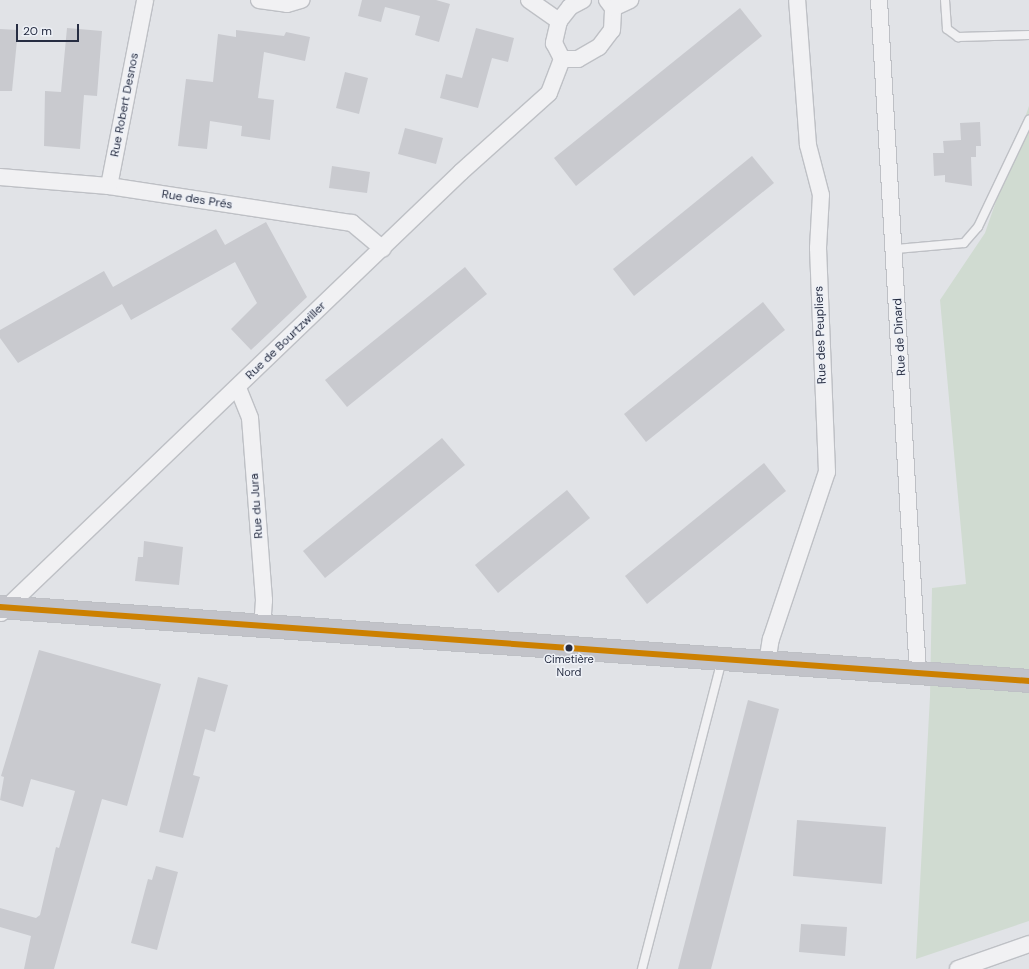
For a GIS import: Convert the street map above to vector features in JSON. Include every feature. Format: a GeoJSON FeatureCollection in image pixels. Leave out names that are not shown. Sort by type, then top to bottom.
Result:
{"type":"FeatureCollection","features":[{"type":"Feature","properties":{"kind":"main road"},"geometry":{"type":"LineString","coordinates":[[1,611],[262,627],[1029,681]]}},
{"type":"Feature","properties":{"kind":"street","name":"Rue Robert Desnos"},"geometry":{"type":"LineString","coordinates":[[109,186],[145,0]]}},
{"type":"Feature","properties":{"kind":"street"},"geometry":{"type":"LineString","coordinates":[[259,0],[287,4],[301,0]]}},
{"type":"Feature","properties":{"kind":"street"},"geometry":{"type":"LineString","coordinates":[[529,0],[559,21]]}},
{"type":"Feature","properties":{"kind":"street"},"geometry":{"type":"LineString","coordinates":[[583,0],[570,7],[559,21],[554,43],[562,59],[578,59],[599,47],[612,30],[610,4],[630,0]]}},
{"type":"Feature","properties":{"kind":"street","name":"Rue des Peupliers"},"geometry":{"type":"LineString","coordinates":[[767,663],[771,639],[827,472],[818,248],[820,195],[808,145],[797,0]]}},
{"type":"Feature","properties":{"kind":"street","name":"Rue de Dinard"},"geometry":{"type":"LineString","coordinates":[[879,0],[896,249],[918,674]]}},
{"type":"Feature","properties":{"kind":"street","name":"Rue de Bourtzwiller"},"geometry":{"type":"LineString","coordinates":[[1,611],[549,93],[562,59]]}},
{"type":"Feature","properties":{"kind":"street","name":"Rue des Prés"},"geometry":{"type":"LineString","coordinates":[[0,177],[109,186],[352,223],[383,249]]}},
{"type":"Feature","properties":{"kind":"street","name":"Rue du Jura"},"geometry":{"type":"LineString","coordinates":[[238,388],[250,418],[264,600],[262,627]]}},
{"type":"Feature","properties":{"kind":"street"},"geometry":{"type":"LineString","coordinates":[[958,969],[1029,944]]}},
{"type":"Feature","properties":{"kind":"lane"},"geometry":{"type":"LineString","coordinates":[[945,0],[947,29],[958,37],[1029,35]]}},
{"type":"Feature","properties":{"kind":"lane"},"geometry":{"type":"LineString","coordinates":[[896,249],[964,243],[978,228],[1029,120]]}},
{"type":"Feature","properties":{"kind":"lane"},"geometry":{"type":"LineString","coordinates":[[642,969],[722,659]]}},
{"type":"Feature","properties":{"kind":"shaded area"},"geometry":{"type":"Polygon","coordinates":[[[1029,106],[1029,921],[916,959],[930,696],[932,588],[966,584],[940,300],[985,233],[1029,106]]]}},
{"type":"Feature","properties":{"kind":"building"},"geometry":{"type":"Polygon","coordinates":[[[362,0],[436,0],[450,4],[439,42],[415,35],[420,16],[385,7],[381,22],[358,16],[362,0]]]}},
{"type":"Feature","properties":{"kind":"building"},"geometry":{"type":"Polygon","coordinates":[[[740,8],[762,36],[576,186],[554,158],[740,8]]]}},
{"type":"Feature","properties":{"kind":"building"},"geometry":{"type":"Polygon","coordinates":[[[67,28],[102,31],[97,96],[84,95],[80,149],[44,146],[45,91],[61,92],[67,28]]]}},
{"type":"Feature","properties":{"kind":"building"},"geometry":{"type":"Polygon","coordinates":[[[476,28],[514,38],[508,62],[492,58],[478,108],[440,98],[446,74],[462,78],[476,28]]]}},
{"type":"Feature","properties":{"kind":"building"},"geometry":{"type":"Polygon","coordinates":[[[0,29],[18,30],[12,91],[0,91],[0,29]]]}},
{"type":"Feature","properties":{"kind":"building"},"geometry":{"type":"Polygon","coordinates":[[[236,30],[284,36],[286,32],[310,37],[305,61],[264,52],[258,98],[274,100],[270,140],[241,136],[242,126],[210,121],[207,149],[178,146],[186,79],[213,82],[218,34],[236,37],[236,30]]]}},
{"type":"Feature","properties":{"kind":"building"},"geometry":{"type":"Polygon","coordinates":[[[345,72],[368,78],[359,114],[336,108],[345,72]]]}},
{"type":"Feature","properties":{"kind":"building"},"geometry":{"type":"Polygon","coordinates":[[[980,122],[981,146],[976,146],[976,157],[971,157],[972,186],[945,182],[945,175],[934,176],[933,153],[944,153],[943,141],[961,140],[960,123],[980,122]]]}},
{"type":"Feature","properties":{"kind":"building"},"geometry":{"type":"Polygon","coordinates":[[[405,128],[443,138],[436,164],[398,154],[405,128]]]}},
{"type":"Feature","properties":{"kind":"building"},"geometry":{"type":"Polygon","coordinates":[[[752,156],[774,183],[634,296],[613,269],[752,156]]]}},
{"type":"Feature","properties":{"kind":"building"},"geometry":{"type":"Polygon","coordinates":[[[332,166],[370,172],[367,193],[329,188],[332,166]]]}},
{"type":"Feature","properties":{"kind":"building"},"geometry":{"type":"Polygon","coordinates":[[[266,222],[307,297],[251,350],[231,329],[257,303],[235,262],[131,320],[122,304],[18,363],[0,338],[0,330],[104,271],[113,287],[216,229],[225,245],[266,222]]]}},
{"type":"Feature","properties":{"kind":"building"},"geometry":{"type":"Polygon","coordinates":[[[465,267],[487,294],[347,407],[325,380],[465,267]]]}},
{"type":"Feature","properties":{"kind":"building"},"geometry":{"type":"Polygon","coordinates":[[[763,302],[785,330],[646,442],[624,414],[763,302]]]}},
{"type":"Feature","properties":{"kind":"building"},"geometry":{"type":"Polygon","coordinates":[[[442,438],[465,465],[325,578],[303,551],[442,438]]]}},
{"type":"Feature","properties":{"kind":"building"},"geometry":{"type":"Polygon","coordinates":[[[764,463],[786,491],[647,604],[625,576],[764,463]]]}},
{"type":"Feature","properties":{"kind":"building"},"geometry":{"type":"Polygon","coordinates":[[[567,490],[590,518],[498,593],[475,565],[567,490]]]}},
{"type":"Feature","properties":{"kind":"building"},"geometry":{"type":"Polygon","coordinates":[[[144,541],[183,547],[179,585],[135,581],[138,557],[143,557],[144,541]]]}},
{"type":"Feature","properties":{"kind":"building"},"geometry":{"type":"Polygon","coordinates":[[[39,650],[161,684],[127,806],[102,799],[54,969],[24,969],[31,936],[0,927],[0,908],[36,918],[40,915],[56,847],[59,848],[75,791],[31,779],[23,807],[0,800],[4,777],[1,776],[39,650]]]}},
{"type":"Feature","properties":{"kind":"building"},"geometry":{"type":"Polygon","coordinates":[[[198,677],[228,685],[215,732],[205,729],[193,775],[200,777],[183,838],[159,832],[198,677]]]}},
{"type":"Feature","properties":{"kind":"building"},"geometry":{"type":"Polygon","coordinates":[[[748,700],[779,709],[711,969],[678,969],[748,700]]]}},
{"type":"Feature","properties":{"kind":"building"},"geometry":{"type":"Polygon","coordinates":[[[797,820],[886,827],[882,884],[793,876],[797,820]]]}},
{"type":"Feature","properties":{"kind":"building"},"geometry":{"type":"Polygon","coordinates":[[[156,866],[178,872],[157,950],[131,943],[148,879],[152,880],[156,866]]]}},
{"type":"Feature","properties":{"kind":"building"},"geometry":{"type":"Polygon","coordinates":[[[801,924],[847,927],[845,956],[799,952],[801,924]]]}},
{"type":"Feature","properties":{"kind":"transit line"},"geometry":{"type":"LineString","coordinates":[[0,607],[1029,681]]}},
{"type":"Feature","properties":{"kind":"place","name":"Cimetière Nord"},"geometry":{"type":"Point","coordinates":[569,648]}}]}
